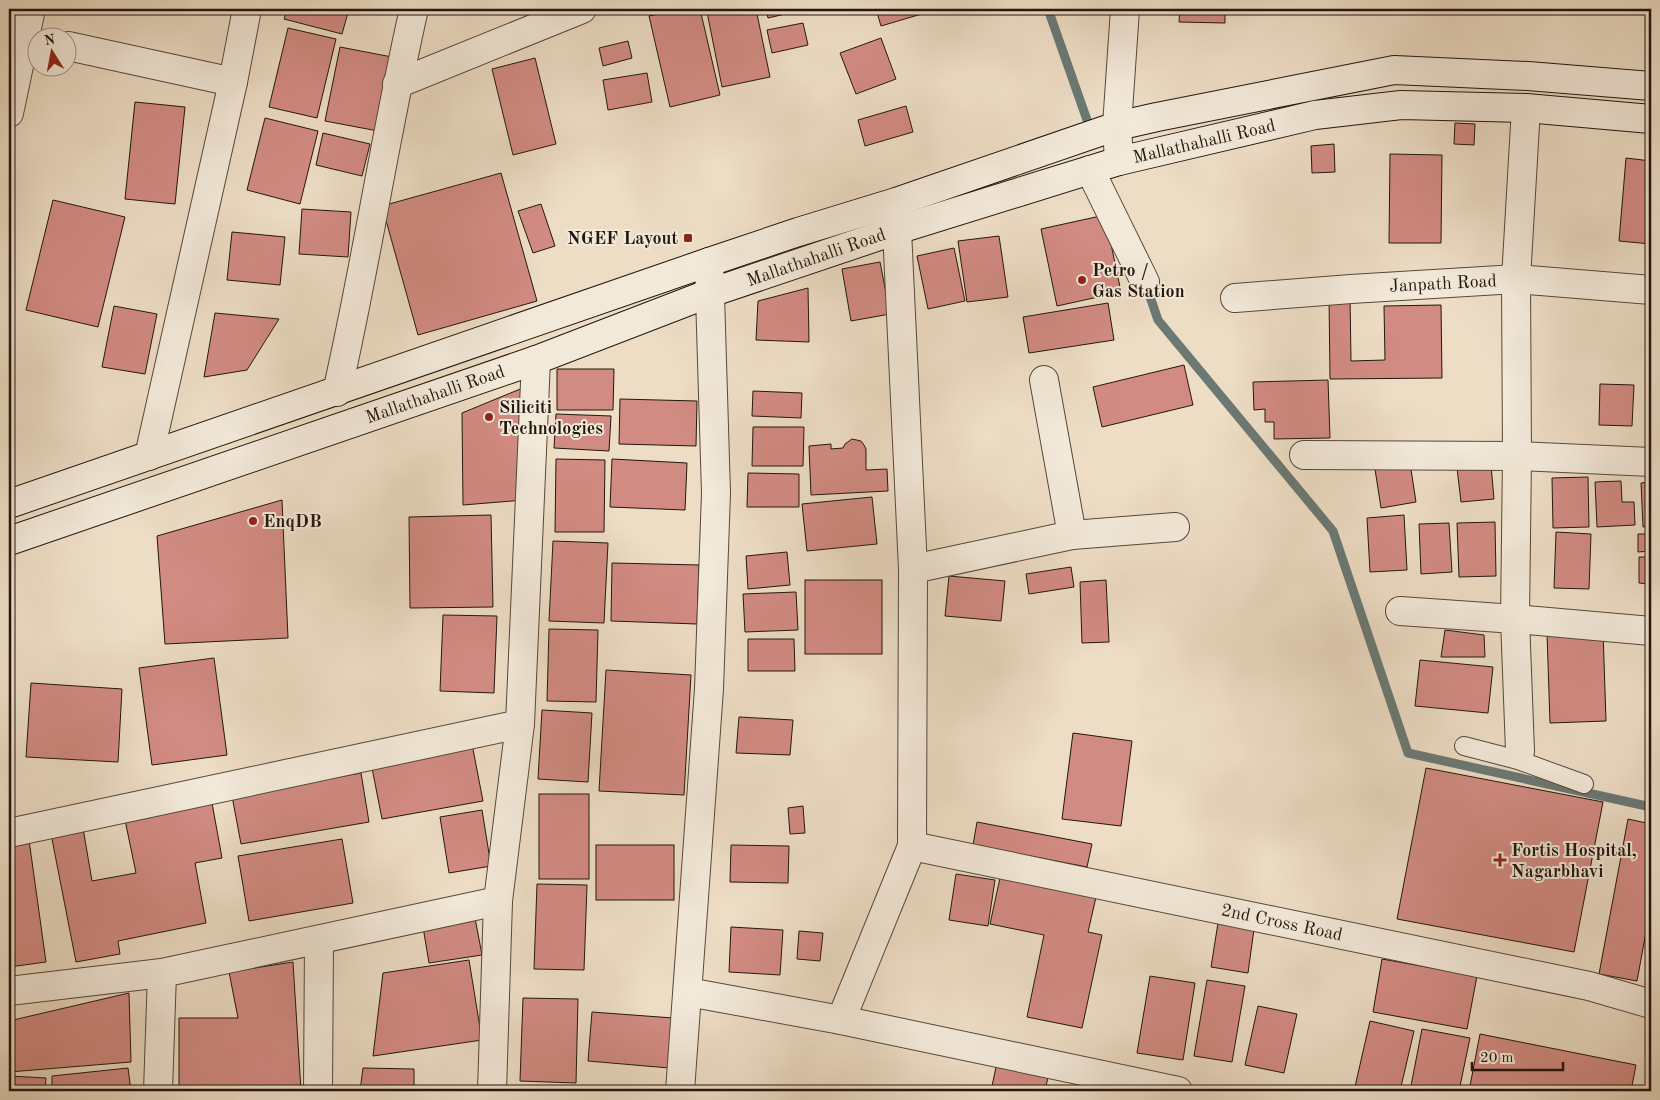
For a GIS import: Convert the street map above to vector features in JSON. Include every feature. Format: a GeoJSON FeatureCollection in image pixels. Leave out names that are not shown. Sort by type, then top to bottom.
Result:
{"type":"FeatureCollection","features":[{"type":"Feature","properties":{"kind":"street"},"geometry":{"type":"LineString","coordinates":[[9,113],[31,9]]}},
{"type":"Feature","properties":{"kind":"street"},"geometry":{"type":"LineString","coordinates":[[149,456],[233,82],[247,9]]}},
{"type":"Feature","properties":{"kind":"street"},"geometry":{"type":"LineString","coordinates":[[337,392],[349,339],[397,84],[414,9]]}},
{"type":"Feature","properties":{"kind":"street"},"geometry":{"type":"LineString","coordinates":[[397,84],[582,9]]}},
{"type":"Feature","properties":{"kind":"street"},"geometry":{"type":"LineString","coordinates":[[1119,161],[1117,126],[1125,9]]}},
{"type":"Feature","properties":{"kind":"street"},"geometry":{"type":"LineString","coordinates":[[78,48],[233,82]]}},
{"type":"Feature","properties":{"kind":"street","name":"Mallathahalli Road"},"geometry":{"type":"LineString","coordinates":[[9,504],[709,262],[896,202],[1117,126],[1394,70],[1528,76],[1651,86]]}},
{"type":"Feature","properties":{"kind":"street","name":"Mallathahalli Road"},"geometry":{"type":"LineString","coordinates":[[9,541],[536,360],[710,293],[897,230],[1119,161],[1315,115],[1401,105],[1526,108],[1651,119]]}},
{"type":"Feature","properties":{"kind":"street"},"geometry":{"type":"LineString","coordinates":[[1519,755],[1515,619],[1517,456],[1516,280],[1526,108]]}},
{"type":"Feature","properties":{"kind":"street"},"geometry":{"type":"LineString","coordinates":[[1090,170],[1145,282]]}},
{"type":"Feature","properties":{"kind":"street"},"geometry":{"type":"LineString","coordinates":[[841,1020],[912,846],[913,569],[897,230]]}},
{"type":"Feature","properties":{"kind":"street"},"geometry":{"type":"LineString","coordinates":[[680,1091],[710,689],[716,493],[709,262]]}},
{"type":"Feature","properties":{"kind":"street","name":"Janpath Road"},"geometry":{"type":"LineString","coordinates":[[1234,298],[1350,288],[1516,280],[1651,290]]}},
{"type":"Feature","properties":{"kind":"street"},"geometry":{"type":"LineString","coordinates":[[492,1091],[498,901],[520,724],[536,360]]}},
{"type":"Feature","properties":{"kind":"street"},"geometry":{"type":"LineString","coordinates":[[1044,380],[1072,535]]}},
{"type":"Feature","properties":{"kind":"street"},"geometry":{"type":"LineString","coordinates":[[1304,455],[1517,456],[1651,462]]}},
{"type":"Feature","properties":{"kind":"street"},"geometry":{"type":"LineString","coordinates":[[913,569],[1072,535],[1175,527]]}},
{"type":"Feature","properties":{"kind":"street"},"geometry":{"type":"LineString","coordinates":[[1400,611],[1651,631]]}},
{"type":"Feature","properties":{"kind":"street"},"geometry":{"type":"LineString","coordinates":[[9,833],[520,724]]}},
{"type":"Feature","properties":{"kind":"street","name":"2nd Cross Road"},"geometry":{"type":"LineString","coordinates":[[912,846],[1589,986],[1651,1004]]}},
{"type":"Feature","properties":{"kind":"street"},"geometry":{"type":"LineString","coordinates":[[9,991],[162,973],[498,901]]}},
{"type":"Feature","properties":{"kind":"street"},"geometry":{"type":"LineString","coordinates":[[318,1091],[320,940]]}},
{"type":"Feature","properties":{"kind":"street"},"geometry":{"type":"LineString","coordinates":[[158,1091],[162,973]]}},
{"type":"Feature","properties":{"kind":"street"},"geometry":{"type":"LineString","coordinates":[[688,992],[841,1020],[1178,1091]]}},
{"type":"Feature","properties":{"kind":"lane"},"geometry":{"type":"LineString","coordinates":[[1464,746],[1519,755],[1584,784]]}},
{"type":"Feature","properties":{"kind":"building"},"geometry":{"type":"Polygon","coordinates":[[[287,9],[349,9],[342,34],[284,19],[287,9]]]}},
{"type":"Feature","properties":{"kind":"building"},"geometry":{"type":"Polygon","coordinates":[[[682,9],[700,9],[720,95],[670,107],[649,16],[682,9]]]}},
{"type":"Feature","properties":{"kind":"building"},"geometry":{"type":"Polygon","coordinates":[[[725,9],[756,9],[770,77],[722,87],[707,12],[725,9]]]}},
{"type":"Feature","properties":{"kind":"building"},"geometry":{"type":"Polygon","coordinates":[[[766,9],[807,9],[768,18],[766,9]]]}},
{"type":"Feature","properties":{"kind":"building"},"geometry":{"type":"Polygon","coordinates":[[[876,9],[924,9],[925,13],[881,26],[876,9]]]}},
{"type":"Feature","properties":{"kind":"building"},"geometry":{"type":"Polygon","coordinates":[[[1180,9],[1225,9],[1225,23],[1179,22],[1180,9]]]}},
{"type":"Feature","properties":{"kind":"building"},"geometry":{"type":"Polygon","coordinates":[[[803,23],[808,45],[772,53],[767,30],[803,23]]]}},
{"type":"Feature","properties":{"kind":"building"},"geometry":{"type":"Polygon","coordinates":[[[288,28],[336,39],[317,118],[269,107],[288,28]]]}},
{"type":"Feature","properties":{"kind":"building"},"geometry":{"type":"Polygon","coordinates":[[[881,38],[896,79],[856,94],[840,53],[881,38]]]}},
{"type":"Feature","properties":{"kind":"building"},"geometry":{"type":"Polygon","coordinates":[[[628,41],[632,58],[603,66],[599,48],[628,41]]]}},
{"type":"Feature","properties":{"kind":"building"},"geometry":{"type":"Polygon","coordinates":[[[340,47],[392,57],[378,131],[325,121],[340,47]]]}},
{"type":"Feature","properties":{"kind":"building"},"geometry":{"type":"Polygon","coordinates":[[[535,58],[556,144],[513,155],[492,69],[535,58]]]}},
{"type":"Feature","properties":{"kind":"building"},"geometry":{"type":"Polygon","coordinates":[[[647,73],[652,102],[608,110],[603,80],[647,73]]]}},
{"type":"Feature","properties":{"kind":"building"},"geometry":{"type":"Polygon","coordinates":[[[135,102],[185,107],[175,204],[125,199],[135,102]]]}},
{"type":"Feature","properties":{"kind":"building"},"geometry":{"type":"Polygon","coordinates":[[[906,106],[913,132],[865,146],[858,120],[906,106]]]}},
{"type":"Feature","properties":{"kind":"building"},"geometry":{"type":"Polygon","coordinates":[[[265,118],[318,131],[300,204],[247,190],[265,118]]]}},
{"type":"Feature","properties":{"kind":"building"},"geometry":{"type":"Polygon","coordinates":[[[1455,123],[1475,124],[1474,145],[1454,144],[1455,123]]]}},
{"type":"Feature","properties":{"kind":"building"},"geometry":{"type":"Polygon","coordinates":[[[323,133],[370,144],[362,176],[316,165],[323,133]]]}},
{"type":"Feature","properties":{"kind":"building"},"geometry":{"type":"Polygon","coordinates":[[[1334,144],[1335,172],[1312,173],[1311,146],[1334,144]]]}},
{"type":"Feature","properties":{"kind":"building"},"geometry":{"type":"Polygon","coordinates":[[[1390,154],[1442,155],[1441,243],[1389,243],[1390,154]]]}},
{"type":"Feature","properties":{"kind":"building"},"geometry":{"type":"Polygon","coordinates":[[[1626,158],[1651,161],[1651,244],[1619,241],[1626,158]]]}},
{"type":"Feature","properties":{"kind":"building"},"geometry":{"type":"Polygon","coordinates":[[[501,173],[537,301],[418,335],[382,206],[501,173]]]}},
{"type":"Feature","properties":{"kind":"building"},"geometry":{"type":"Polygon","coordinates":[[[53,200],[125,217],[98,327],[26,310],[53,200]]]}},
{"type":"Feature","properties":{"kind":"building"},"geometry":{"type":"Polygon","coordinates":[[[541,204],[555,246],[533,253],[518,211],[541,204]]]}},
{"type":"Feature","properties":{"kind":"building"},"geometry":{"type":"Polygon","coordinates":[[[302,209],[351,212],[348,257],[299,254],[302,209]]]}},
{"type":"Feature","properties":{"kind":"building"},"geometry":{"type":"Polygon","coordinates":[[[1105,215],[1121,292],[1057,306],[1041,229],[1105,215]]]}},
{"type":"Feature","properties":{"kind":"building"},"geometry":{"type":"Polygon","coordinates":[[[232,232],[285,237],[280,285],[227,280],[232,232]]]}},
{"type":"Feature","properties":{"kind":"building"},"geometry":{"type":"Polygon","coordinates":[[[999,236],[1008,297],[967,302],[958,241],[999,236]]]}},
{"type":"Feature","properties":{"kind":"building"},"geometry":{"type":"Polygon","coordinates":[[[954,248],[965,301],[928,309],[917,256],[954,248]]]}},
{"type":"Feature","properties":{"kind":"building"},"geometry":{"type":"Polygon","coordinates":[[[880,262],[890,314],[851,321],[842,269],[880,262]]]}},
{"type":"Feature","properties":{"kind":"building"},"geometry":{"type":"Polygon","coordinates":[[[808,288],[809,342],[756,340],[758,301],[808,288]]]}},
{"type":"Feature","properties":{"kind":"building"},"geometry":{"type":"Polygon","coordinates":[[[1329,297],[1350,297],[1351,361],[1385,360],[1384,306],[1441,305],[1442,378],[1330,379],[1329,297]]]}},
{"type":"Feature","properties":{"kind":"building"},"geometry":{"type":"Polygon","coordinates":[[[1108,303],[1114,340],[1029,353],[1023,317],[1108,303]]]}},
{"type":"Feature","properties":{"kind":"building"},"geometry":{"type":"Polygon","coordinates":[[[114,306],[157,314],[145,374],[102,367],[114,306]]]}},
{"type":"Feature","properties":{"kind":"building"},"geometry":{"type":"Polygon","coordinates":[[[215,313],[279,319],[247,370],[204,377],[215,313]]]}},
{"type":"Feature","properties":{"kind":"building"},"geometry":{"type":"Polygon","coordinates":[[[1184,365],[1193,405],[1102,427],[1093,387],[1184,365]]]}},
{"type":"Feature","properties":{"kind":"building"},"geometry":{"type":"Polygon","coordinates":[[[557,369],[614,369],[613,410],[557,410],[557,369]]]}},
{"type":"Feature","properties":{"kind":"building"},"geometry":{"type":"Polygon","coordinates":[[[1328,380],[1330,438],[1274,439],[1274,422],[1265,422],[1265,409],[1254,410],[1253,382],[1328,380]]]}},
{"type":"Feature","properties":{"kind":"building"},"geometry":{"type":"Polygon","coordinates":[[[1600,384],[1634,385],[1632,426],[1599,425],[1600,384]]]}},
{"type":"Feature","properties":{"kind":"building"},"geometry":{"type":"Polygon","coordinates":[[[530,385],[524,500],[463,505],[462,413],[530,385]]]}},
{"type":"Feature","properties":{"kind":"building"},"geometry":{"type":"Polygon","coordinates":[[[753,391],[802,393],[801,418],[752,416],[753,391]]]}},
{"type":"Feature","properties":{"kind":"building"},"geometry":{"type":"Polygon","coordinates":[[[620,399],[697,401],[696,446],[619,444],[620,399]]]}},
{"type":"Feature","properties":{"kind":"building"},"geometry":{"type":"Polygon","coordinates":[[[556,414],[611,416],[609,451],[554,448],[556,414]]]}},
{"type":"Feature","properties":{"kind":"building"},"geometry":{"type":"Polygon","coordinates":[[[753,427],[804,427],[803,466],[752,466],[753,427]]]}},
{"type":"Feature","properties":{"kind":"building"},"geometry":{"type":"Polygon","coordinates":[[[852,439],[861,441],[866,449],[866,470],[887,469],[888,491],[811,495],[809,446],[831,444],[831,449],[843,448],[852,439]]]}},
{"type":"Feature","properties":{"kind":"building"},"geometry":{"type":"Polygon","coordinates":[[[556,459],[605,460],[604,532],[555,532],[556,459]]]}},
{"type":"Feature","properties":{"kind":"building"},"geometry":{"type":"Polygon","coordinates":[[[612,459],[687,463],[685,510],[610,507],[612,459]]]}},
{"type":"Feature","properties":{"kind":"building"},"geometry":{"type":"Polygon","coordinates":[[[1410,463],[1416,502],[1381,508],[1375,469],[1410,463]]]}},
{"type":"Feature","properties":{"kind":"building"},"geometry":{"type":"Polygon","coordinates":[[[1491,465],[1494,499],[1461,502],[1457,468],[1491,465]]]}},
{"type":"Feature","properties":{"kind":"building"},"geometry":{"type":"Polygon","coordinates":[[[748,473],[799,474],[799,507],[747,507],[748,473]]]}},
{"type":"Feature","properties":{"kind":"building"},"geometry":{"type":"Polygon","coordinates":[[[1588,477],[1589,527],[1553,528],[1552,478],[1588,477]]]}},
{"type":"Feature","properties":{"kind":"building"},"geometry":{"type":"Polygon","coordinates":[[[1621,481],[1622,502],[1634,502],[1635,525],[1597,527],[1595,482],[1621,481]]]}},
{"type":"Feature","properties":{"kind":"building"},"geometry":{"type":"Polygon","coordinates":[[[1651,482],[1651,526],[1643,527],[1641,483],[1651,482]]]}},
{"type":"Feature","properties":{"kind":"building"},"geometry":{"type":"Polygon","coordinates":[[[872,497],[877,544],[807,551],[802,504],[872,497]]]}},
{"type":"Feature","properties":{"kind":"building"},"geometry":{"type":"Polygon","coordinates":[[[282,500],[288,638],[165,644],[157,536],[282,500]]]}},
{"type":"Feature","properties":{"kind":"building"},"geometry":{"type":"Polygon","coordinates":[[[491,515],[493,607],[410,608],[409,517],[491,515]]]}},
{"type":"Feature","properties":{"kind":"building"},"geometry":{"type":"Polygon","coordinates":[[[1404,515],[1407,570],[1370,572],[1367,518],[1404,515]]]}},
{"type":"Feature","properties":{"kind":"building"},"geometry":{"type":"Polygon","coordinates":[[[1495,522],[1496,576],[1459,577],[1457,523],[1495,522]]]}},
{"type":"Feature","properties":{"kind":"building"},"geometry":{"type":"Polygon","coordinates":[[[1449,523],[1452,572],[1421,574],[1419,524],[1449,523]]]}},
{"type":"Feature","properties":{"kind":"building"},"geometry":{"type":"Polygon","coordinates":[[[1556,532],[1591,534],[1589,589],[1554,588],[1556,532]]]}},
{"type":"Feature","properties":{"kind":"building"},"geometry":{"type":"Polygon","coordinates":[[[1638,534],[1651,534],[1651,551],[1638,552],[1638,534]]]}},
{"type":"Feature","properties":{"kind":"building"},"geometry":{"type":"Polygon","coordinates":[[[553,541],[608,543],[604,623],[549,621],[553,541]]]}},
{"type":"Feature","properties":{"kind":"building"},"geometry":{"type":"Polygon","coordinates":[[[787,552],[790,585],[748,589],[746,556],[787,552]]]}},
{"type":"Feature","properties":{"kind":"building"},"geometry":{"type":"Polygon","coordinates":[[[1639,557],[1651,557],[1651,584],[1639,583],[1639,557]]]}},
{"type":"Feature","properties":{"kind":"building"},"geometry":{"type":"Polygon","coordinates":[[[612,563],[699,565],[697,624],[611,621],[612,563]]]}},
{"type":"Feature","properties":{"kind":"building"},"geometry":{"type":"Polygon","coordinates":[[[1071,567],[1074,587],[1029,594],[1026,574],[1071,567]]]}},
{"type":"Feature","properties":{"kind":"building"},"geometry":{"type":"Polygon","coordinates":[[[949,576],[1005,581],[1001,621],[945,616],[949,576]]]}},
{"type":"Feature","properties":{"kind":"building"},"geometry":{"type":"Polygon","coordinates":[[[805,580],[882,580],[882,654],[805,654],[805,580]]]}},
{"type":"Feature","properties":{"kind":"building"},"geometry":{"type":"Polygon","coordinates":[[[1106,580],[1109,642],[1082,643],[1080,582],[1106,580]]]}},
{"type":"Feature","properties":{"kind":"building"},"geometry":{"type":"Polygon","coordinates":[[[796,592],[798,630],[745,632],[743,594],[796,592]]]}},
{"type":"Feature","properties":{"kind":"building"},"geometry":{"type":"Polygon","coordinates":[[[443,615],[497,616],[494,693],[440,691],[443,615]]]}},
{"type":"Feature","properties":{"kind":"building"},"geometry":{"type":"Polygon","coordinates":[[[549,629],[598,630],[596,702],[547,701],[549,629]]]}},
{"type":"Feature","properties":{"kind":"building"},"geometry":{"type":"Polygon","coordinates":[[[1445,630],[1484,635],[1485,657],[1441,657],[1445,630]]]}},
{"type":"Feature","properties":{"kind":"building"},"geometry":{"type":"Polygon","coordinates":[[[1603,631],[1606,721],[1550,723],[1547,633],[1603,631]]]}},
{"type":"Feature","properties":{"kind":"building"},"geometry":{"type":"Polygon","coordinates":[[[748,639],[794,639],[795,671],[748,671],[748,639]]]}},
{"type":"Feature","properties":{"kind":"building"},"geometry":{"type":"Polygon","coordinates":[[[214,658],[227,755],[152,765],[139,668],[214,658]]]}},
{"type":"Feature","properties":{"kind":"building"},"geometry":{"type":"Polygon","coordinates":[[[1420,660],[1493,667],[1488,713],[1415,706],[1420,660]]]}},
{"type":"Feature","properties":{"kind":"building"},"geometry":{"type":"Polygon","coordinates":[[[606,670],[691,675],[684,795],[599,791],[606,670]]]}},
{"type":"Feature","properties":{"kind":"building"},"geometry":{"type":"Polygon","coordinates":[[[31,683],[122,689],[118,762],[26,757],[31,683]]]}},
{"type":"Feature","properties":{"kind":"building"},"geometry":{"type":"Polygon","coordinates":[[[542,710],[592,713],[588,782],[538,779],[542,710]]]}},
{"type":"Feature","properties":{"kind":"building"},"geometry":{"type":"Polygon","coordinates":[[[739,717],[793,720],[790,755],[736,753],[739,717]]]}},
{"type":"Feature","properties":{"kind":"building"},"geometry":{"type":"Polygon","coordinates":[[[1073,733],[1132,741],[1121,826],[1062,819],[1073,733]]]}},
{"type":"Feature","properties":{"kind":"building"},"geometry":{"type":"Polygon","coordinates":[[[472,744],[483,801],[382,819],[371,763],[472,744]]]}},
{"type":"Feature","properties":{"kind":"building"},"geometry":{"type":"Polygon","coordinates":[[[1426,768],[1603,802],[1574,952],[1397,919],[1426,768]]]}},
{"type":"Feature","properties":{"kind":"building"},"geometry":{"type":"Polygon","coordinates":[[[361,773],[369,822],[241,844],[232,796],[361,773]]]}},
{"type":"Feature","properties":{"kind":"building"},"geometry":{"type":"Polygon","coordinates":[[[539,794],[589,794],[589,879],[539,879],[539,794]]]}},
{"type":"Feature","properties":{"kind":"building"},"geometry":{"type":"Polygon","coordinates":[[[212,803],[222,858],[195,863],[206,923],[118,941],[120,954],[76,962],[51,834],[83,828],[92,881],[136,873],[125,820],[212,803]]]}},
{"type":"Feature","properties":{"kind":"building"},"geometry":{"type":"Polygon","coordinates":[[[803,806],[805,833],[790,834],[788,808],[803,806]]]}},
{"type":"Feature","properties":{"kind":"building"},"geometry":{"type":"Polygon","coordinates":[[[482,810],[491,866],[449,873],[440,817],[482,810]]]}},
{"type":"Feature","properties":{"kind":"building"},"geometry":{"type":"Polygon","coordinates":[[[1628,819],[1651,824],[1651,905],[1637,981],[1599,974],[1628,819]]]}},
{"type":"Feature","properties":{"kind":"building"},"geometry":{"type":"Polygon","coordinates":[[[977,822],[1092,844],[1087,867],[973,845],[977,822]]]}},
{"type":"Feature","properties":{"kind":"building"},"geometry":{"type":"Polygon","coordinates":[[[342,839],[353,903],[249,921],[238,856],[342,839]]]}},
{"type":"Feature","properties":{"kind":"building"},"geometry":{"type":"Polygon","coordinates":[[[29,840],[46,962],[9,967],[9,843],[29,840]]]}},
{"type":"Feature","properties":{"kind":"building"},"geometry":{"type":"Polygon","coordinates":[[[596,845],[674,845],[674,900],[596,900],[596,845]]]}},
{"type":"Feature","properties":{"kind":"building"},"geometry":{"type":"Polygon","coordinates":[[[731,845],[789,846],[788,883],[730,882],[731,845]]]}},
{"type":"Feature","properties":{"kind":"building"},"geometry":{"type":"Polygon","coordinates":[[[956,874],[995,880],[988,926],[949,920],[956,874]]]}},
{"type":"Feature","properties":{"kind":"building"},"geometry":{"type":"Polygon","coordinates":[[[1000,878],[1096,897],[1088,932],[1102,935],[1082,1028],[1027,1017],[1044,935],[990,924],[1000,878]]]}},
{"type":"Feature","properties":{"kind":"building"},"geometry":{"type":"Polygon","coordinates":[[[537,884],[587,885],[584,970],[534,969],[537,884]]]}},
{"type":"Feature","properties":{"kind":"building"},"geometry":{"type":"Polygon","coordinates":[[[475,918],[482,955],[429,963],[423,927],[475,918]]]}},
{"type":"Feature","properties":{"kind":"building"},"geometry":{"type":"Polygon","coordinates":[[[1218,923],[1254,929],[1248,973],[1211,967],[1218,923]]]}},
{"type":"Feature","properties":{"kind":"building"},"geometry":{"type":"Polygon","coordinates":[[[731,927],[783,930],[780,975],[729,972],[731,927]]]}},
{"type":"Feature","properties":{"kind":"building"},"geometry":{"type":"Polygon","coordinates":[[[799,931],[823,933],[820,961],[797,959],[799,931]]]}},
{"type":"Feature","properties":{"kind":"building"},"geometry":{"type":"Polygon","coordinates":[[[1382,959],[1477,976],[1467,1029],[1373,1012],[1382,959]]]}},
{"type":"Feature","properties":{"kind":"building"},"geometry":{"type":"Polygon","coordinates":[[[469,960],[482,1040],[373,1056],[383,973],[469,960]]]}},
{"type":"Feature","properties":{"kind":"building"},"geometry":{"type":"Polygon","coordinates":[[[293,962],[301,1091],[179,1091],[179,1018],[238,1018],[229,972],[293,962]]]}},
{"type":"Feature","properties":{"kind":"building"},"geometry":{"type":"Polygon","coordinates":[[[1150,976],[1195,983],[1183,1060],[1137,1053],[1150,976]]]}},
{"type":"Feature","properties":{"kind":"building"},"geometry":{"type":"Polygon","coordinates":[[[1207,980],[1245,986],[1232,1062],[1194,1056],[1207,980]]]}},
{"type":"Feature","properties":{"kind":"building"},"geometry":{"type":"Polygon","coordinates":[[[129,993],[131,1062],[9,1072],[9,1021],[129,993]]]}},
{"type":"Feature","properties":{"kind":"building"},"geometry":{"type":"Polygon","coordinates":[[[523,998],[578,999],[576,1083],[520,1081],[523,998]]]}},
{"type":"Feature","properties":{"kind":"building"},"geometry":{"type":"Polygon","coordinates":[[[1258,1006],[1297,1014],[1284,1073],[1245,1065],[1258,1006]]]}},
{"type":"Feature","properties":{"kind":"building"},"geometry":{"type":"Polygon","coordinates":[[[592,1012],[673,1018],[669,1068],[588,1061],[592,1012]]]}},
{"type":"Feature","properties":{"kind":"building"},"geometry":{"type":"Polygon","coordinates":[[[1370,1021],[1414,1031],[1400,1091],[1354,1091],[1370,1021]]]}},
{"type":"Feature","properties":{"kind":"building"},"geometry":{"type":"Polygon","coordinates":[[[1422,1029],[1470,1038],[1459,1091],[1410,1091],[1422,1029]]]}},
{"type":"Feature","properties":{"kind":"building"},"geometry":{"type":"Polygon","coordinates":[[[1480,1034],[1636,1065],[1631,1091],[1469,1091],[1480,1034]]]}},
{"type":"Feature","properties":{"kind":"building"},"geometry":{"type":"Polygon","coordinates":[[[996,1067],[1048,1077],[1045,1091],[991,1091],[996,1067]]]}},
{"type":"Feature","properties":{"kind":"building"},"geometry":{"type":"Polygon","coordinates":[[[128,1068],[131,1091],[52,1091],[52,1076],[128,1068]]]}},
{"type":"Feature","properties":{"kind":"building"},"geometry":{"type":"Polygon","coordinates":[[[363,1068],[414,1069],[414,1091],[360,1091],[363,1068]]]}},
{"type":"Feature","properties":{"kind":"building"},"geometry":{"type":"Polygon","coordinates":[[[9,1076],[46,1078],[45,1091],[9,1091],[9,1076]]]}},
{"type":"Feature","properties":{"kind":"waterway"},"geometry":{"type":"LineString","coordinates":[[1048,9],[1087,120]]}},
{"type":"Feature","properties":{"kind":"waterway"},"geometry":{"type":"LineString","coordinates":[[1146,285],[1158,320],[1333,531],[1408,753],[1651,807]]}},
{"type":"Feature","properties":{"kind":"place","name":"NGEF Layout"},"geometry":{"type":"Point","coordinates":[688,238]}},
{"type":"Feature","properties":{"kind":"place","name":"Petro / Gas Station"},"geometry":{"type":"Point","coordinates":[1082,280]}},
{"type":"Feature","properties":{"kind":"place","name":"Siliciti Technologies"},"geometry":{"type":"Point","coordinates":[489,417]}},
{"type":"Feature","properties":{"kind":"place","name":"EnqDB"},"geometry":{"type":"Point","coordinates":[253,521]}},
{"type":"Feature","properties":{"kind":"place","name":"Fortis Hospital, Nagarbhavi"},"geometry":{"type":"Point","coordinates":[1500,860]}}]}
